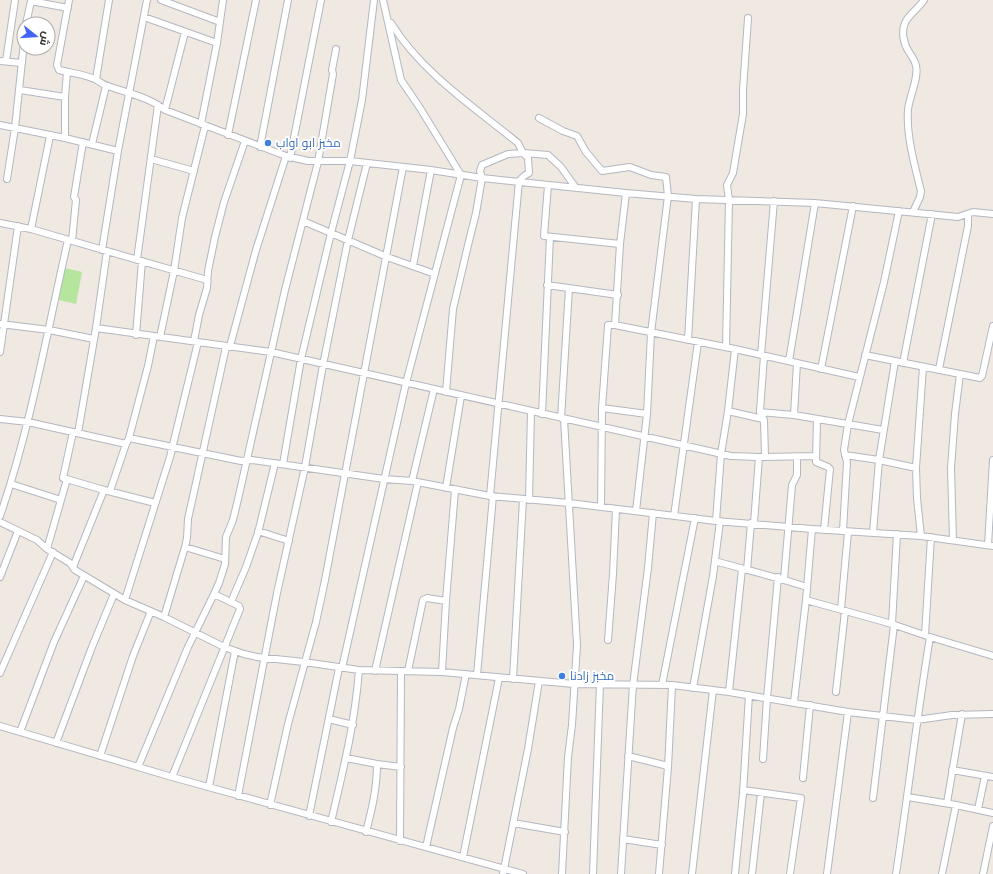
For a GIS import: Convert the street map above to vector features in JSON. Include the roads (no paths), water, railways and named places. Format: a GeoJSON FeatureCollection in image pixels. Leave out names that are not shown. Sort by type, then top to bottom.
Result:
{"type":"FeatureCollection","features":[{"type":"Feature","properties":{"kind":"street"},"geometry":{"type":"LineString","coordinates":[[15,0],[3,61],[22,63]]}},
{"type":"Feature","properties":{"kind":"street"},"geometry":{"type":"LineString","coordinates":[[69,0],[57,65],[59,70],[96,79],[106,86],[130,93],[158,105],[164,110],[260,147],[308,162],[350,161],[431,170],[482,178],[696,199],[815,203],[958,217],[977,212],[993,214]]}},
{"type":"Feature","properties":{"kind":"street"},"geometry":{"type":"LineString","coordinates":[[96,79],[109,0]]}},
{"type":"Feature","properties":{"kind":"street"},"geometry":{"type":"LineString","coordinates":[[148,0],[118,151],[104,250],[96,328],[76,433],[63,477],[107,491],[155,503]]}},
{"type":"Feature","properties":{"kind":"street"},"geometry":{"type":"LineString","coordinates":[[161,0],[220,22]]}},
{"type":"Feature","properties":{"kind":"street"},"geometry":{"type":"LineString","coordinates":[[73,567],[128,441],[157,337],[174,272],[182,218],[194,171],[217,43],[223,0]]}},
{"type":"Feature","properties":{"kind":"street"},"geometry":{"type":"LineString","coordinates":[[228,135],[256,0]]}},
{"type":"Feature","properties":{"kind":"street"},"geometry":{"type":"LineString","coordinates":[[260,147],[288,0]]}},
{"type":"Feature","properties":{"kind":"street"},"geometry":{"type":"LineString","coordinates":[[164,617],[185,547],[188,519],[228,346],[256,250],[288,157],[322,0]]}},
{"type":"Feature","properties":{"kind":"street"},"geometry":{"type":"LineString","coordinates":[[283,464],[301,359],[331,232],[350,161],[362,100],[374,0]]}},
{"type":"Feature","properties":{"kind":"street"},"geometry":{"type":"LineString","coordinates":[[309,816],[329,719],[406,383],[461,175],[401,80],[389,20],[383,0]]}},
{"type":"Feature","properties":{"kind":"street"},"geometry":{"type":"LineString","coordinates":[[914,212],[921,191],[912,154],[908,116],[909,104],[916,74],[916,66],[906,48],[904,32],[905,23],[919,8],[924,0]]}},
{"type":"Feature","properties":{"kind":"street"},"geometry":{"type":"LineString","coordinates":[[28,16],[31,1],[48,2],[68,8]]}},
{"type":"Feature","properties":{"kind":"street"},"geometry":{"type":"LineString","coordinates":[[144,17],[217,43]]}},
{"type":"Feature","properties":{"kind":"street"},"geometry":{"type":"LineString","coordinates":[[726,347],[729,200],[727,185],[733,173],[743,114],[743,90],[748,18]]}},
{"type":"Feature","properties":{"kind":"street"},"geometry":{"type":"LineString","coordinates":[[389,20],[401,39],[431,72],[518,143],[523,153],[528,158],[529,173],[519,182],[498,404],[477,675]]}},
{"type":"Feature","properties":{"kind":"street"},"geometry":{"type":"LineString","coordinates":[[164,110],[185,32]]}},
{"type":"Feature","properties":{"kind":"street"},"geometry":{"type":"LineString","coordinates":[[138,767],[195,632],[214,594],[226,560],[226,537],[233,520],[271,352],[318,162],[336,49]]}},
{"type":"Feature","properties":{"kind":"street"},"geometry":{"type":"LineString","coordinates":[[7,179],[20,90],[23,56]]}},
{"type":"Feature","properties":{"kind":"street"},"geometry":{"type":"LineString","coordinates":[[65,138],[65,97],[67,72]]}},
{"type":"Feature","properties":{"kind":"street"},"geometry":{"type":"LineString","coordinates":[[92,144],[106,86]]}},
{"type":"Feature","properties":{"kind":"street"},"geometry":{"type":"LineString","coordinates":[[20,90],[65,97]]}},
{"type":"Feature","properties":{"kind":"street"},"geometry":{"type":"LineString","coordinates":[[136,335],[139,261],[158,105]]}},
{"type":"Feature","properties":{"kind":"street"},"geometry":{"type":"LineString","coordinates":[[539,118],[577,136],[586,152],[602,171],[630,167],[651,175],[666,177],[668,196],[651,333],[647,414],[636,511]]}},
{"type":"Feature","properties":{"kind":"street"},"geometry":{"type":"LineString","coordinates":[[0,125],[65,138],[118,151]]}},
{"type":"Feature","properties":{"kind":"street"},"geometry":{"type":"LineString","coordinates":[[31,229],[50,136]]}},
{"type":"Feature","properties":{"kind":"street"},"geometry":{"type":"LineString","coordinates":[[125,600],[172,447],[196,341],[200,314],[207,288],[207,280],[215,237],[245,141]]}},
{"type":"Feature","properties":{"kind":"street"},"geometry":{"type":"LineString","coordinates":[[0,516],[11,484],[28,422],[70,240],[76,200],[74,197],[83,142]]}},
{"type":"Feature","properties":{"kind":"street"},"geometry":{"type":"LineString","coordinates":[[446,392],[453,309],[476,213],[482,178],[480,171],[482,165],[508,154],[523,153],[548,155],[561,167],[576,188]]}},
{"type":"Feature","properties":{"kind":"street"},"geometry":{"type":"LineString","coordinates":[[151,159],[194,171]]}},
{"type":"Feature","properties":{"kind":"street"},"geometry":{"type":"LineString","coordinates":[[238,796],[305,467],[323,365],[348,240],[367,163]]}},
{"type":"Feature","properties":{"kind":"street"},"geometry":{"type":"LineString","coordinates":[[270,805],[288,724],[316,622],[325,580],[403,167]]}},
{"type":"Feature","properties":{"kind":"street"},"geometry":{"type":"LineString","coordinates":[[413,266],[431,170]]}},
{"type":"Feature","properties":{"kind":"street"},"geometry":{"type":"LineString","coordinates":[[548,184],[544,236],[620,244]]}},
{"type":"Feature","properties":{"kind":"street"},"geometry":{"type":"LineString","coordinates":[[615,325],[620,244],[626,193]]}},
{"type":"Feature","properties":{"kind":"street"},"geometry":{"type":"LineString","coordinates":[[688,340],[696,199]]}},
{"type":"Feature","properties":{"kind":"street"},"geometry":{"type":"LineString","coordinates":[[729,692],[762,457],[763,419],[760,412],[762,355],[774,201]]}},
{"type":"Feature","properties":{"kind":"street"},"geometry":{"type":"LineString","coordinates":[[789,362],[815,203]]}},
{"type":"Feature","properties":{"kind":"street"},"geometry":{"type":"LineString","coordinates":[[821,369],[853,206]]}},
{"type":"Feature","properties":{"kind":"street"},"geometry":{"type":"LineString","coordinates":[[836,692],[843,610],[846,531],[847,462],[844,447],[859,377],[884,282],[899,211]]}},
{"type":"Feature","properties":{"kind":"street"},"geometry":{"type":"LineString","coordinates":[[903,363],[932,214]]}},
{"type":"Feature","properties":{"kind":"street"},"geometry":{"type":"LineString","coordinates":[[939,369],[968,226],[968,214]]}},
{"type":"Feature","properties":{"kind":"street"},"geometry":{"type":"LineString","coordinates":[[303,221],[387,257],[435,274]]}},
{"type":"Feature","properties":{"kind":"street"},"geometry":{"type":"LineString","coordinates":[[0,223],[31,229],[174,272],[207,280]]}},
{"type":"Feature","properties":{"kind":"street"},"geometry":{"type":"LineString","coordinates":[[0,352],[2,324],[18,226]]}},
{"type":"Feature","properties":{"kind":"street"},"geometry":{"type":"LineString","coordinates":[[542,414],[550,237]]}},
{"type":"Feature","properties":{"kind":"street"},"geometry":{"type":"LineString","coordinates":[[547,285],[618,295]]}},
{"type":"Feature","properties":{"kind":"street"},"geometry":{"type":"LineString","coordinates":[[562,874],[577,645],[569,503],[562,418],[569,288]]}},
{"type":"Feature","properties":{"kind":"street"},"geometry":{"type":"LineString","coordinates":[[2,324],[49,330],[94,339]]}},
{"type":"Feature","properties":{"kind":"street"},"geometry":{"type":"LineString","coordinates":[[601,507],[602,408],[608,325],[615,325],[726,347],[859,377]]}},
{"type":"Feature","properties":{"kind":"street"},"geometry":{"type":"LineString","coordinates":[[865,355],[939,369],[976,378],[981,377],[993,326]]}},
{"type":"Feature","properties":{"kind":"street"},"geometry":{"type":"LineString","coordinates":[[96,328],[136,335],[196,341],[271,352],[721,454],[740,457],[816,456]]}},
{"type":"Feature","properties":{"kind":"street"},"geometry":{"type":"LineString","coordinates":[[674,516],[698,342]]}},
{"type":"Feature","properties":{"kind":"street"},"geometry":{"type":"LineString","coordinates":[[693,688],[715,561],[721,454],[728,411],[735,349]]}},
{"type":"Feature","properties":{"kind":"street"},"geometry":{"type":"LineString","coordinates":[[873,533],[879,460],[895,361]]}},
{"type":"Feature","properties":{"kind":"street"},"geometry":{"type":"LineString","coordinates":[[794,415],[797,364]]}},
{"type":"Feature","properties":{"kind":"street"},"geometry":{"type":"LineString","coordinates":[[922,536],[917,498],[916,468],[923,366]]}},
{"type":"Feature","properties":{"kind":"street"},"geometry":{"type":"LineString","coordinates":[[953,540],[951,468],[960,374]]}},
{"type":"Feature","properties":{"kind":"street"},"geometry":{"type":"LineString","coordinates":[[376,671],[434,389]]}},
{"type":"Feature","properties":{"kind":"street"},"geometry":{"type":"LineString","coordinates":[[446,488],[461,396]]}},
{"type":"Feature","properties":{"kind":"street"},"geometry":{"type":"LineString","coordinates":[[602,408],[647,414]]}},
{"type":"Feature","properties":{"kind":"street"},"geometry":{"type":"LineString","coordinates":[[728,411],[763,419]]}},
{"type":"Feature","properties":{"kind":"street"},"geometry":{"type":"LineString","coordinates":[[513,679],[532,412]]}},
{"type":"Feature","properties":{"kind":"street"},"geometry":{"type":"LineString","coordinates":[[760,412],[794,415],[883,430]]}},
{"type":"Feature","properties":{"kind":"street"},"geometry":{"type":"LineString","coordinates":[[0,419],[28,422],[76,433],[172,447],[241,462],[252,460],[283,464],[384,479],[415,482],[492,496],[569,503],[718,521],[824,530],[922,536],[991,545],[993,460]]}},
{"type":"Feature","properties":{"kind":"street"},"geometry":{"type":"LineString","coordinates":[[817,419],[816,462],[830,469],[824,530]]}},
{"type":"Feature","properties":{"kind":"street"},"geometry":{"type":"LineString","coordinates":[[845,455],[879,460],[916,468]]}},
{"type":"Feature","properties":{"kind":"street"},"geometry":{"type":"LineString","coordinates":[[763,759],[766,698],[792,485],[797,476],[798,457]]}},
{"type":"Feature","properties":{"kind":"street"},"geometry":{"type":"LineString","coordinates":[[231,602],[246,567],[258,531],[275,463]]}},
{"type":"Feature","properties":{"kind":"street"},"geometry":{"type":"LineString","coordinates":[[0,673],[50,551],[67,479]]}},
{"type":"Feature","properties":{"kind":"street"},"geometry":{"type":"LineString","coordinates":[[11,484],[61,500]]}},
{"type":"Feature","properties":{"kind":"street"},"geometry":{"type":"LineString","coordinates":[[442,672],[455,490]]}},
{"type":"Feature","properties":{"kind":"street"},"geometry":{"type":"LineString","coordinates":[[608,640],[616,509]]}},
{"type":"Feature","properties":{"kind":"street"},"geometry":{"type":"LineString","coordinates":[[621,874],[633,685],[647,576],[653,513]]}},
{"type":"Feature","properties":{"kind":"street"},"geometry":{"type":"LineString","coordinates":[[662,685],[695,518]]}},
{"type":"Feature","properties":{"kind":"street"},"geometry":{"type":"LineString","coordinates":[[0,522],[37,540],[50,551],[70,563],[84,576],[125,600],[164,617],[224,647],[250,656],[359,670],[442,672],[574,684],[672,685],[729,692],[848,712],[917,720],[962,714],[993,714]]}},
{"type":"Feature","properties":{"kind":"street"},"geometry":{"type":"LineString","coordinates":[[794,702],[806,600],[812,529]]}},
{"type":"Feature","properties":{"kind":"street"},"geometry":{"type":"LineString","coordinates":[[0,577],[18,531]]}},
{"type":"Feature","properties":{"kind":"street"},"geometry":{"type":"LineString","coordinates":[[258,531],[289,541]]}},
{"type":"Feature","properties":{"kind":"street"},"geometry":{"type":"LineString","coordinates":[[873,798],[893,624],[897,534]]}},
{"type":"Feature","properties":{"kind":"street"},"geometry":{"type":"LineString","coordinates":[[896,874],[908,797],[927,636],[931,537]]}},
{"type":"Feature","properties":{"kind":"street"},"geometry":{"type":"LineString","coordinates":[[185,547],[226,560]]}},
{"type":"Feature","properties":{"kind":"street"},"geometry":{"type":"LineString","coordinates":[[715,561],[745,570],[781,578],[807,587]]}},
{"type":"Feature","properties":{"kind":"street"},"geometry":{"type":"LineString","coordinates":[[20,732],[54,642],[84,576]]}},
{"type":"Feature","properties":{"kind":"street"},"geometry":{"type":"LineString","coordinates":[[56,743],[92,647],[114,594]]}},
{"type":"Feature","properties":{"kind":"street"},"geometry":{"type":"LineString","coordinates":[[172,778],[240,608],[239,606],[214,594]]}},
{"type":"Feature","properties":{"kind":"street"},"geometry":{"type":"LineString","coordinates":[[408,671],[423,600],[427,598],[446,601]]}},
{"type":"Feature","properties":{"kind":"street"},"geometry":{"type":"LineString","coordinates":[[806,600],[893,624],[993,656]]}},
{"type":"Feature","properties":{"kind":"street"},"geometry":{"type":"LineString","coordinates":[[100,756],[150,611]]}},
{"type":"Feature","properties":{"kind":"street"},"geometry":{"type":"LineString","coordinates":[[209,788],[235,651]]}},
{"type":"Feature","properties":{"kind":"street"},"geometry":{"type":"LineString","coordinates":[[331,822],[353,725],[357,700],[359,670]]}},
{"type":"Feature","properties":{"kind":"street"},"geometry":{"type":"LineString","coordinates":[[400,671],[400,840]]}},
{"type":"Feature","properties":{"kind":"street"},"geometry":{"type":"LineString","coordinates":[[426,847],[466,674]]}},
{"type":"Feature","properties":{"kind":"street"},"geometry":{"type":"LineString","coordinates":[[463,857],[499,678]]}},
{"type":"Feature","properties":{"kind":"street"},"geometry":{"type":"LineString","coordinates":[[504,871],[528,749],[539,681]]}},
{"type":"Feature","properties":{"kind":"street"},"geometry":{"type":"LineString","coordinates":[[593,874],[600,684]]}},
{"type":"Feature","properties":{"kind":"street"},"geometry":{"type":"LineString","coordinates":[[659,874],[668,768],[672,685]]}},
{"type":"Feature","properties":{"kind":"street"},"geometry":{"type":"LineString","coordinates":[[692,874],[713,690]]}},
{"type":"Feature","properties":{"kind":"street"},"geometry":{"type":"LineString","coordinates":[[735,874],[743,790],[748,695]]}},
{"type":"Feature","properties":{"kind":"street"},"geometry":{"type":"LineString","coordinates":[[803,778],[810,705]]}},
{"type":"Feature","properties":{"kind":"street"},"geometry":{"type":"LineString","coordinates":[[827,874],[848,712]]}},
{"type":"Feature","properties":{"kind":"street"},"geometry":{"type":"LineString","coordinates":[[947,803],[962,714]]}},
{"type":"Feature","properties":{"kind":"street"},"geometry":{"type":"LineString","coordinates":[[329,719],[353,725]]}},
{"type":"Feature","properties":{"kind":"street"},"geometry":{"type":"LineString","coordinates":[[0,726],[172,778],[366,832],[463,857],[504,871],[523,874]]}},
{"type":"Feature","properties":{"kind":"street"},"geometry":{"type":"LineString","coordinates":[[628,756],[665,765],[668,768]]}},
{"type":"Feature","properties":{"kind":"street"},"geometry":{"type":"LineString","coordinates":[[346,758],[401,767]]}},
{"type":"Feature","properties":{"kind":"street"},"geometry":{"type":"LineString","coordinates":[[366,832],[376,795],[378,776],[377,764]]}},
{"type":"Feature","properties":{"kind":"street"},"geometry":{"type":"LineString","coordinates":[[952,770],[993,777]]}},
{"type":"Feature","properties":{"kind":"street"},"geometry":{"type":"LineString","coordinates":[[978,809],[985,776]]}},
{"type":"Feature","properties":{"kind":"street"},"geometry":{"type":"LineString","coordinates":[[743,790],[801,798],[790,874]]}},
{"type":"Feature","properties":{"kind":"street"},"geometry":{"type":"LineString","coordinates":[[752,874],[761,793]]}},
{"type":"Feature","properties":{"kind":"street"},"geometry":{"type":"LineString","coordinates":[[908,797],[956,804],[993,813]]}},
{"type":"Feature","properties":{"kind":"street"},"geometry":{"type":"LineString","coordinates":[[942,874],[956,804]]}},
{"type":"Feature","properties":{"kind":"street"},"geometry":{"type":"LineString","coordinates":[[513,823],[564,832]]}},
{"type":"Feature","properties":{"kind":"street"},"geometry":{"type":"LineString","coordinates":[[983,874],[993,826]]}},
{"type":"Feature","properties":{"kind":"street"},"geometry":{"type":"LineString","coordinates":[[623,839],[662,845]]}},
{"type":"Feature","properties":{"kind":"place","name":"مخبز ابو اواب"},"geometry":{"type":"Point","coordinates":[268,143]}},
{"type":"Feature","properties":{"kind":"place","name":"مخبز زادنا"},"geometry":{"type":"Point","coordinates":[562,676]}}]}
